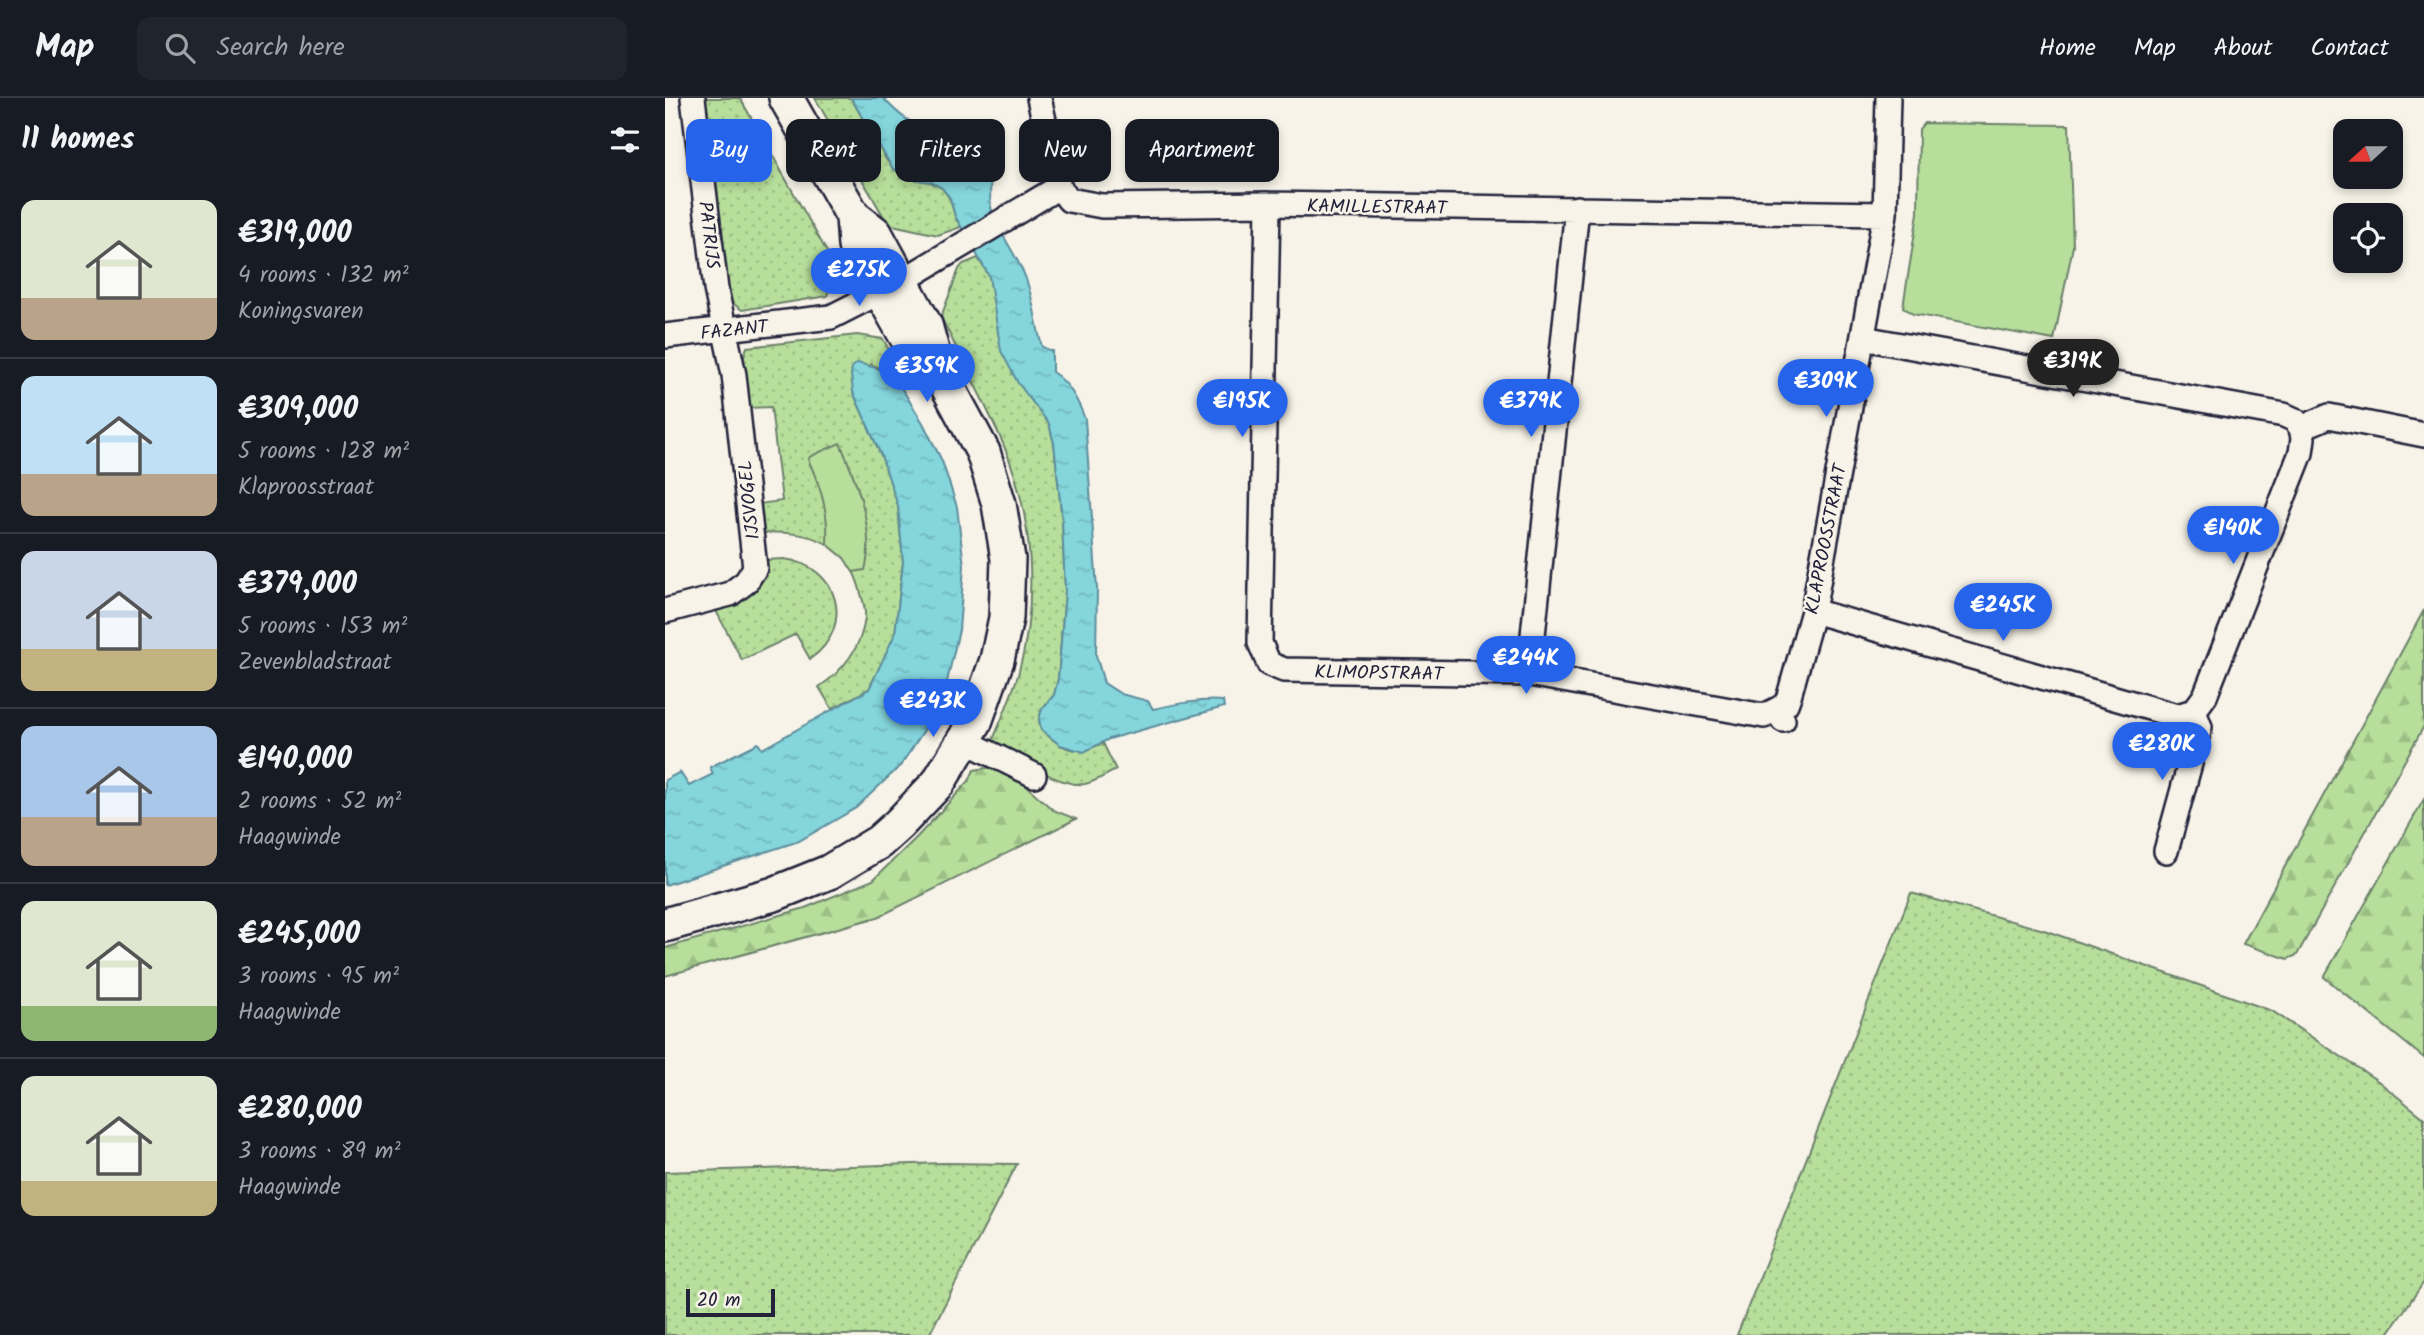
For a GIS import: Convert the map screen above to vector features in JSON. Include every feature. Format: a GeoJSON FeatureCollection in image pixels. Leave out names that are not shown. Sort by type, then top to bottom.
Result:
{"type":"FeatureCollection","features":[{"type":"Feature","properties":{"kind":"main road"},"geometry":{"type":"LineString","coordinates":[[665,925],[793,887],[829,872],[879,842],[919,805],[938,783],[964,741],[985,699],[1006,618],[1008,559],[999,504],[983,452],[936,365],[925,325],[891,286],[876,233],[853,216],[786,98]]}},
{"type":"Feature","properties":{"kind":"street","name":"PATRIJS"},"geometry":{"type":"LineString","coordinates":[[692,98],[716,289],[725,330]]}},
{"type":"Feature","properties":{"kind":"street"},"geometry":{"type":"LineString","coordinates":[[891,286],[1059,187],[1039,98]]}},
{"type":"Feature","properties":{"kind":"street","name":"KLAPROOSSTRAAT"},"geometry":{"type":"LineString","coordinates":[[1782,716],[1813,611],[1885,214],[1888,98]]}},
{"type":"Feature","properties":{"kind":"street","name":"KAMILLESTRAAT"},"geometry":{"type":"LineString","coordinates":[[1059,187],[1069,200],[1102,206],[1268,204],[1885,214]]}},
{"type":"Feature","properties":{"kind":"street","name":"KLIMOPSTRAAT"},"geometry":{"type":"LineString","coordinates":[[1268,204],[1260,643],[1269,664],[1284,670],[1529,674],[1753,715],[1782,716]]}},
{"type":"Feature","properties":{"kind":"street"},"geometry":{"type":"LineString","coordinates":[[1529,674],[1577,208]]}},
{"type":"Feature","properties":{"kind":"street","name":"FAZANT"},"geometry":{"type":"LineString","coordinates":[[665,336],[831,317],[891,286]]}},
{"type":"Feature","properties":{"kind":"street","name":"IJSVOGEL"},"geometry":{"type":"LineString","coordinates":[[665,611],[730,594],[746,583],[755,568],[734,375],[725,330]]}},
{"type":"Feature","properties":{"kind":"street"},"geometry":{"type":"LineString","coordinates":[[1813,611],[2177,716],[2193,711],[2206,696],[2301,453],[2301,428],[2295,420],[2284,415],[1863,338]]}},
{"type":"Feature","properties":{"kind":"street"},"geometry":{"type":"LineString","coordinates":[[2301,428],[2329,416],[2424,435]]}},
{"type":"Feature","properties":{"kind":"street"},"geometry":{"type":"LineString","coordinates":[[2166,851],[2200,727],[2193,711]]}},
{"type":"Feature","properties":{"kind":"street"},"geometry":{"type":"LineString","coordinates":[[964,741],[1034,775]]}},
{"type":"Feature","properties":{"kind":"green space"},"geometry":{"type":"Polygon","coordinates":[[[705,98],[740,98],[752,119],[707,119],[705,98]]]}},
{"type":"Feature","properties":{"kind":"green space"},"geometry":{"type":"Polygon","coordinates":[[[815,98],[851,98],[863,119],[827,119],[815,98]]]}},
{"type":"Feature","properties":{"kind":"green space"},"geometry":{"type":"Polygon","coordinates":[[[1924,123],[2069,125],[2073,246],[2054,340],[1913,314],[1903,307],[1918,213],[1919,129],[1924,123]]]}},
{"type":"Feature","properties":{"kind":"green space"},"geometry":{"type":"Polygon","coordinates":[[[881,150],[887,161],[895,167],[895,182],[931,182],[942,188],[950,199],[961,227],[938,235],[888,224],[864,182],[881,182],[881,150]]]}},
{"type":"Feature","properties":{"kind":"green space"},"geometry":{"type":"Polygon","coordinates":[[[772,155],[836,268],[827,296],[742,310],[727,299],[714,182],[772,182],[772,155]]]}},
{"type":"Feature","properties":{"kind":"green space"},"geometry":{"type":"Polygon","coordinates":[[[978,258],[989,276],[994,301],[1038,407],[1049,424],[1054,443],[1062,520],[1065,591],[1058,679],[1054,695],[1042,709],[1039,720],[1041,730],[1070,749],[1084,749],[1103,743],[1116,770],[1085,784],[1052,777],[998,746],[993,740],[1018,675],[1025,647],[1029,617],[1030,557],[1021,497],[1002,441],[941,317],[959,269],[963,264],[978,258]]]}},
{"type":"Feature","properties":{"kind":"green space"},"geometry":{"type":"Polygon","coordinates":[[[857,335],[883,339],[897,364],[883,370],[871,364],[853,392],[881,455],[898,505],[903,562],[895,634],[887,653],[869,689],[832,709],[819,687],[836,674],[855,648],[865,617],[863,600],[851,568],[835,549],[819,540],[800,535],[763,533],[758,504],[782,501],[771,407],[748,408],[742,362],[747,347],[857,335]]]}},
{"type":"Feature","properties":{"kind":"green space"},"geometry":{"type":"Polygon","coordinates":[[[840,443],[863,505],[868,538],[865,570],[853,572],[844,558],[827,544],[823,500],[808,459],[840,443]]]}},
{"type":"Feature","properties":{"kind":"green space"},"geometry":{"type":"Polygon","coordinates":[[[784,559],[803,564],[818,573],[829,585],[835,600],[833,631],[824,646],[810,659],[796,634],[742,660],[715,609],[735,603],[750,594],[760,580],[766,560],[784,559]]]}},
{"type":"Feature","properties":{"kind":"green space"},"geometry":{"type":"Polygon","coordinates":[[[2424,610],[2424,726],[2297,955],[2288,959],[2243,944],[2424,610]]]}},
{"type":"Feature","properties":{"kind":"green space"},"geometry":{"type":"Polygon","coordinates":[[[993,767],[1022,782],[1053,810],[1076,819],[878,917],[665,976],[665,948],[805,908],[873,880],[969,781],[974,770],[993,767]]]}},
{"type":"Feature","properties":{"kind":"green space"},"geometry":{"type":"Polygon","coordinates":[[[2424,799],[2424,1058],[2324,977],[2424,799]]]}},
{"type":"Feature","properties":{"kind":"green space"},"geometry":{"type":"Polygon","coordinates":[[[1911,893],[2044,930],[2272,1011],[2378,1081],[2424,1118],[2424,1282],[2387,1335],[1737,1335],[1911,893]]]}},
{"type":"Feature","properties":{"kind":"green space"},"geometry":{"type":"Polygon","coordinates":[[[944,1163],[1017,1164],[929,1335],[665,1335],[665,1172],[944,1163]]]}},
{"type":"Feature","properties":{"kind":"water"},"geometry":{"type":"Polygon","coordinates":[[[851,98],[883,98],[906,119],[895,119],[895,170],[881,149],[881,119],[863,119],[851,98]]]}},
{"type":"Feature","properties":{"kind":"water"},"geometry":{"type":"Polygon","coordinates":[[[931,182],[991,182],[993,215],[1026,279],[1042,347],[1052,351],[1052,372],[1068,387],[1085,419],[1097,589],[1096,655],[1104,683],[1121,694],[1148,701],[1153,709],[1206,701],[1223,701],[1224,707],[1109,739],[1084,752],[1060,745],[1041,730],[1039,719],[1042,709],[1054,695],[1058,679],[1065,591],[1062,520],[1054,443],[1049,424],[1018,383],[1001,351],[989,276],[955,216],[950,198],[942,188],[931,182]]]}},
{"type":"Feature","properties":{"kind":"water"},"geometry":{"type":"Polygon","coordinates":[[[858,363],[883,370],[899,384],[942,461],[957,507],[964,566],[959,630],[942,703],[901,765],[856,808],[799,841],[665,885],[665,780],[680,772],[689,786],[713,774],[710,767],[758,743],[762,749],[869,689],[895,634],[903,562],[898,506],[881,455],[853,392],[852,367],[858,363]]]}}]}
